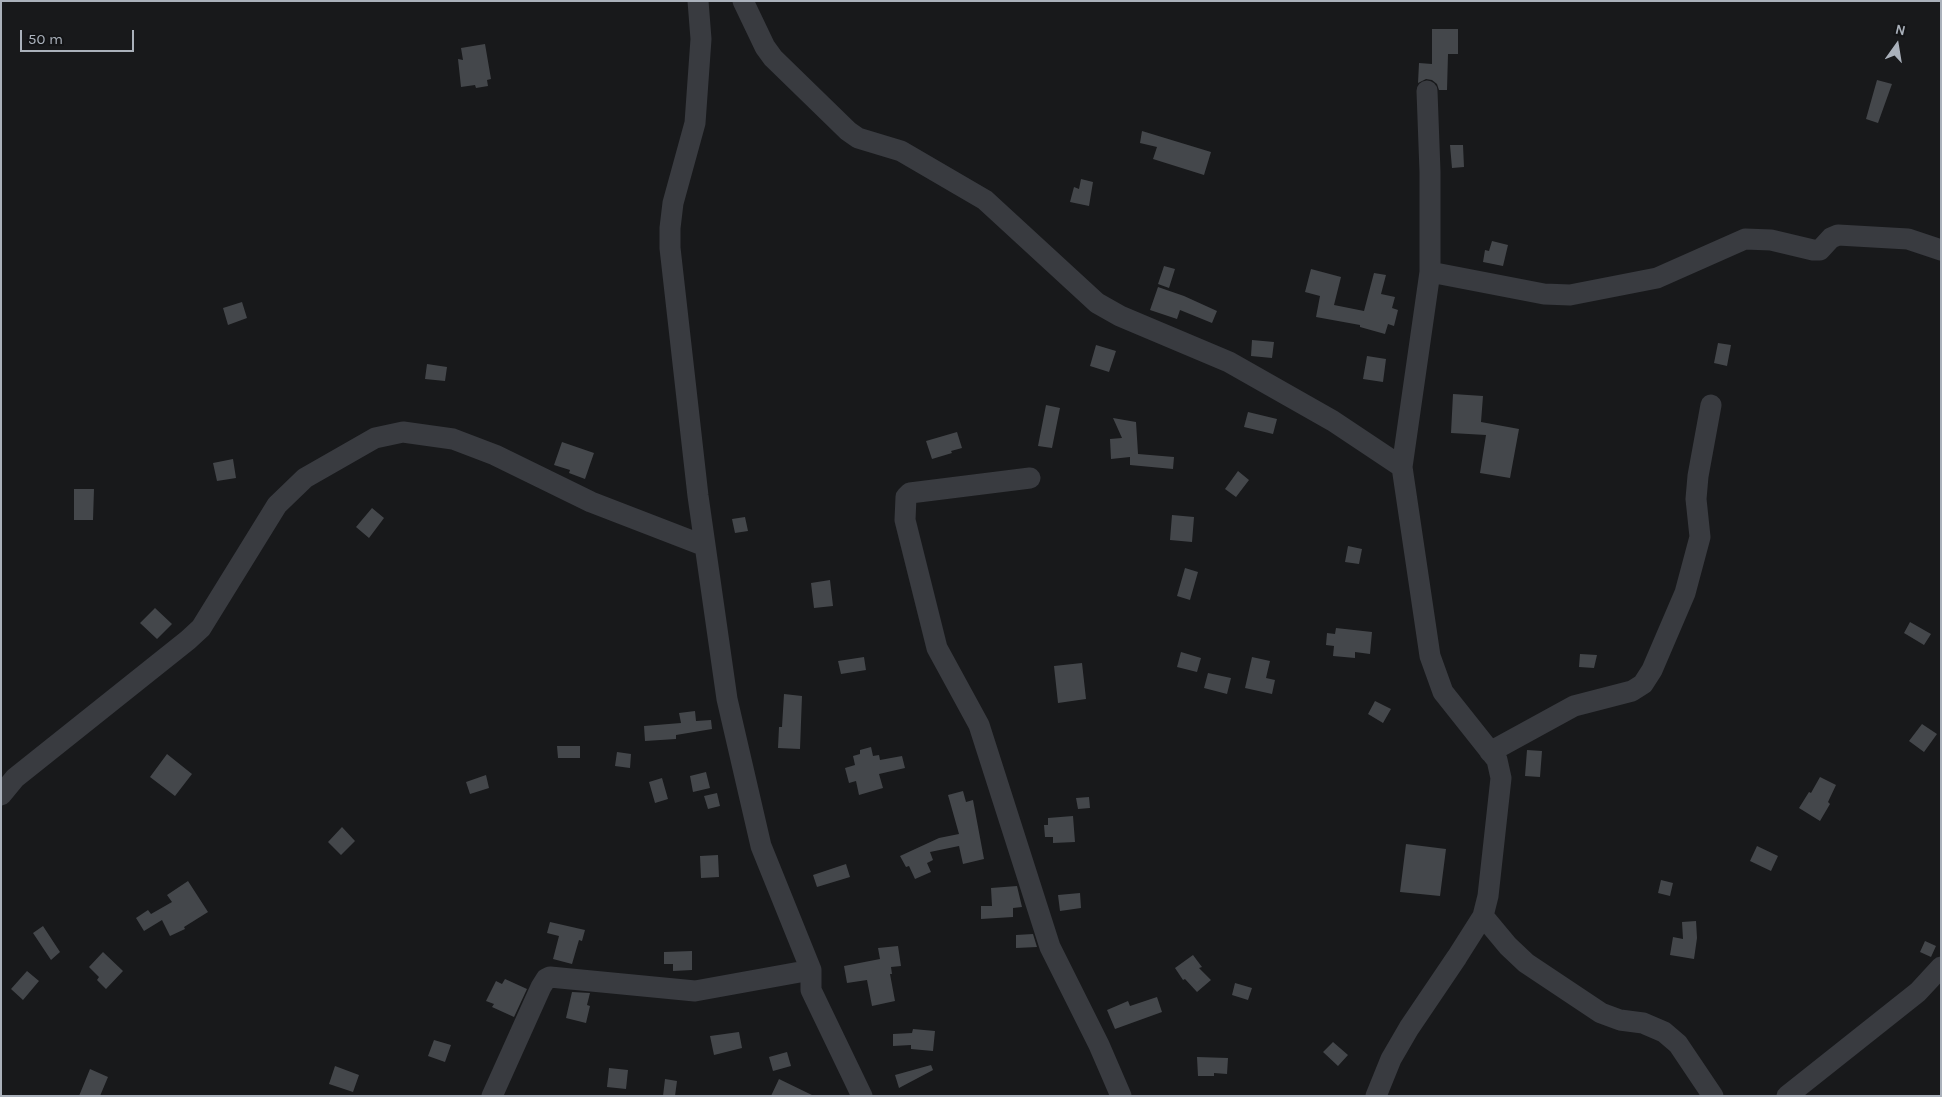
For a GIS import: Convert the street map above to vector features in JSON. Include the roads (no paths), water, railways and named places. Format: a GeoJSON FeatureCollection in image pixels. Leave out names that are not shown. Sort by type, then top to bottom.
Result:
{"type":"FeatureCollection","features":[{"type":"Feature","properties":{"kind":"street"},"geometry":{"type":"LineString","coordinates":[[698,1],[701,39],[695,123],[673,203],[670,228],[688,410],[727,699],[761,846],[811,970],[811,990],[862,1096]]}},
{"type":"Feature","properties":{"kind":"street"},"geometry":{"type":"LineString","coordinates":[[743,1],[765,47],[773,58],[848,131],[858,138],[902,151],[985,200],[1096,303],[1120,316],[1229,362],[1333,421],[1402,467]]}},
{"type":"Feature","properties":{"kind":"street"},"geometry":{"type":"LineString","coordinates":[[1376,1096],[1391,1058],[1483,916],[1488,896],[1501,778],[1497,760],[1443,692],[1430,656],[1402,467],[1430,272],[1430,172],[1427,91]]}},
{"type":"Feature","properties":{"kind":"street"},"geometry":{"type":"LineString","coordinates":[[1430,272],[1544,294],[1570,295],[1657,278],[1745,239],[1770,240],[1820,250],[1831,238],[1838,235],[1908,239],[1941,250]]}},
{"type":"Feature","properties":{"kind":"street"},"geometry":{"type":"LineString","coordinates":[[1490,752],[1574,706],[1632,691],[1644,684],[1685,593],[1700,537],[1696,499],[1698,476],[1711,405]]}},
{"type":"Feature","properties":{"kind":"street"},"geometry":{"type":"LineString","coordinates":[[1,795],[15,778],[201,628],[277,505],[305,478],[375,438],[403,432],[453,439],[495,455],[591,502],[705,546]]}},
{"type":"Feature","properties":{"kind":"street"},"geometry":{"type":"LineString","coordinates":[[1030,478],[910,493],[906,497],[905,520],[937,648],[979,725],[1050,947],[1099,1045],[1121,1096]]}},
{"type":"Feature","properties":{"kind":"street"},"geometry":{"type":"LineString","coordinates":[[1483,916],[1508,946],[1526,963],[1602,1014],[1620,1020],[1643,1023],[1664,1032],[1678,1044],[1713,1096]]}},
{"type":"Feature","properties":{"kind":"street"},"geometry":{"type":"LineString","coordinates":[[1787,1096],[1918,992],[1941,967]]}},
{"type":"Feature","properties":{"kind":"street"},"geometry":{"type":"LineString","coordinates":[[492,1096],[541,987],[546,979],[550,977],[694,991],[811,970]]}}]}
